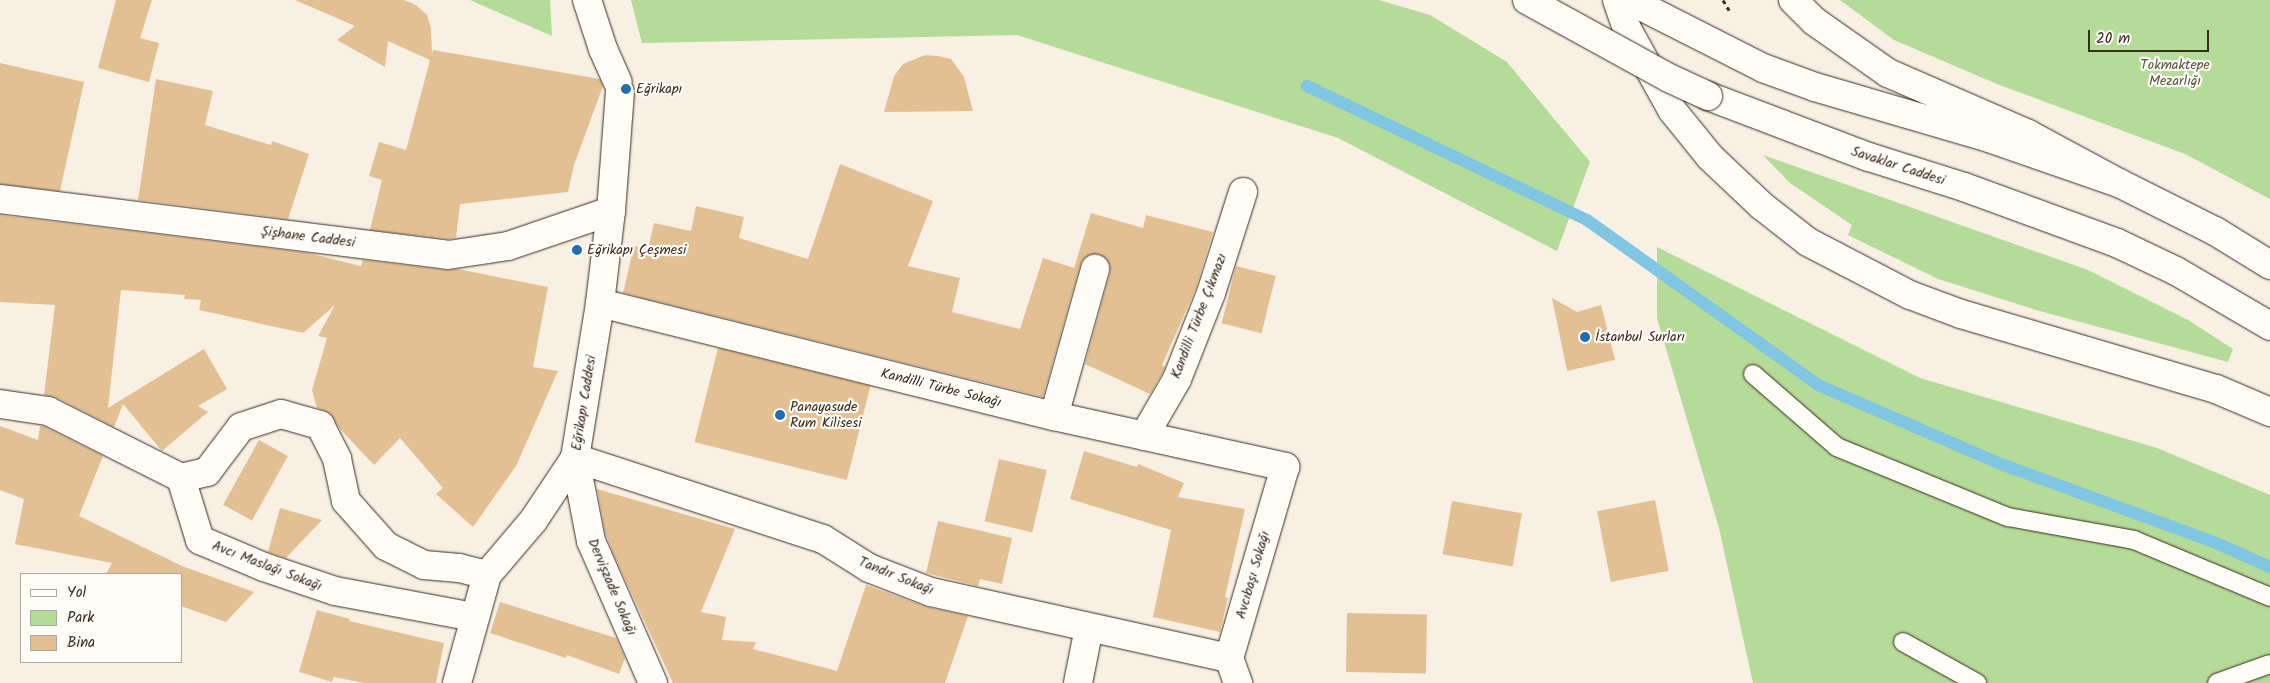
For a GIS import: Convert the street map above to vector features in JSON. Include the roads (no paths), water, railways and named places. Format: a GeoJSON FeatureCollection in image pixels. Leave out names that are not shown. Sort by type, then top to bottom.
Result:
{"type":"FeatureCollection","features":[{"type":"Feature","properties":{"kind":"main road","name":"Eğrikapı Caddesi"},"geometry":{"type":"LineString","coordinates":[[457,683],[487,575],[533,522],[575,458],[600,302],[611,211],[619,87],[603,49],[587,0]]}},
{"type":"Feature","properties":{"kind":"main road","name":"Savaklar Caddesi"},"geometry":{"type":"LineString","coordinates":[[1527,0],[1669,78],[1708,96],[1860,154],[1964,187],[2117,243],[2176,271],[2270,326]]}},
{"type":"Feature","properties":{"kind":"main road"},"geometry":{"type":"LineString","coordinates":[[1617,0],[1627,29],[1672,110],[1710,156],[1762,206],[1808,242],[1910,295],[1961,314],[2216,390],[2270,412]]}},
{"type":"Feature","properties":{"kind":"main road"},"geometry":{"type":"LineString","coordinates":[[1629,0],[1763,68],[1815,87],[1988,138],[2119,183]]}},
{"type":"Feature","properties":{"kind":"main road"},"geometry":{"type":"LineString","coordinates":[[1793,0],[1814,21],[1888,73],[2028,134],[2215,232],[2270,265]]}},
{"type":"Feature","properties":{"kind":"main road","name":"Kandilli Türbe Çıkmazı"},"geometry":{"type":"LineString","coordinates":[[1144,436],[1180,370],[1211,293],[1244,192]]}},
{"type":"Feature","properties":{"kind":"main road","name":"Şişhane Caddesi"},"geometry":{"type":"LineString","coordinates":[[0,199],[448,255],[508,246],[611,211]]}},
{"type":"Feature","properties":{"kind":"main road"},"geometry":{"type":"LineString","coordinates":[[1054,416],[1095,269]]}},
{"type":"Feature","properties":{"kind":"main road","name":"Kandilli Türbe Sokağı"},"geometry":{"type":"LineString","coordinates":[[600,302],[1054,416],[1285,467]]}},
{"type":"Feature","properties":{"kind":"main road"},"geometry":{"type":"LineString","coordinates":[[0,404],[48,411],[181,478],[207,472],[241,427],[281,414],[320,425],[337,459],[346,501],[386,546],[424,565],[458,568],[487,575]]}},
{"type":"Feature","properties":{"kind":"main road","name":"Tandır Sokağı"},"geometry":{"type":"LineString","coordinates":[[575,458],[822,540],[869,568],[930,592],[1089,628],[1233,670]]}},
{"type":"Feature","properties":{"kind":"main road","name":"Dervişzade Sokağı"},"geometry":{"type":"LineString","coordinates":[[575,458],[591,541],[654,683]]}},
{"type":"Feature","properties":{"kind":"main road","name":"Avcıbaşı Sokağı"},"geometry":{"type":"LineString","coordinates":[[1233,670],[1285,467]]}},
{"type":"Feature","properties":{"kind":"main road","name":"Avcı Maslağı Sokağı"},"geometry":{"type":"LineString","coordinates":[[181,478],[200,540],[264,567],[335,591],[474,617]]}},
{"type":"Feature","properties":{"kind":"main road"},"geometry":{"type":"LineString","coordinates":[[1078,683],[1089,628]]}},
{"type":"Feature","properties":{"kind":"lane"},"geometry":{"type":"LineString","coordinates":[[1753,374],[1837,448],[2008,517],[2134,540],[2270,597]]}},
{"type":"Feature","properties":{"kind":"lane"},"geometry":{"type":"LineString","coordinates":[[1903,642],[1977,683]]}},
{"type":"Feature","properties":{"kind":"lane"},"geometry":{"type":"LineString","coordinates":[[2217,683],[2270,664]]}},
{"type":"Feature","properties":{"kind":"waterway"},"geometry":{"type":"LineString","coordinates":[[1307,86],[1587,220],[1818,385],[1998,463],[2214,542],[2270,567]]}},
{"type":"Feature","properties":{"kind":"place","name":"Eğrikapı"},"geometry":{"type":"Point","coordinates":[626,89]}},
{"type":"Feature","properties":{"kind":"place","name":"Eğrikapı Çeşmesi"},"geometry":{"type":"Point","coordinates":[577,250]}},
{"type":"Feature","properties":{"kind":"place","name":"İstanbul Surları"},"geometry":{"type":"Point","coordinates":[1585,337]}},
{"type":"Feature","properties":{"kind":"place","name":"Panayasude Rum Kilisesi"},"geometry":{"type":"Point","coordinates":[780,415]}},
{"type":"Feature","properties":{"kind":"park label","name":"Tokmaktepe Mezarlığı"},"geometry":{"type":"Point","coordinates":[2175,74]}}]}
